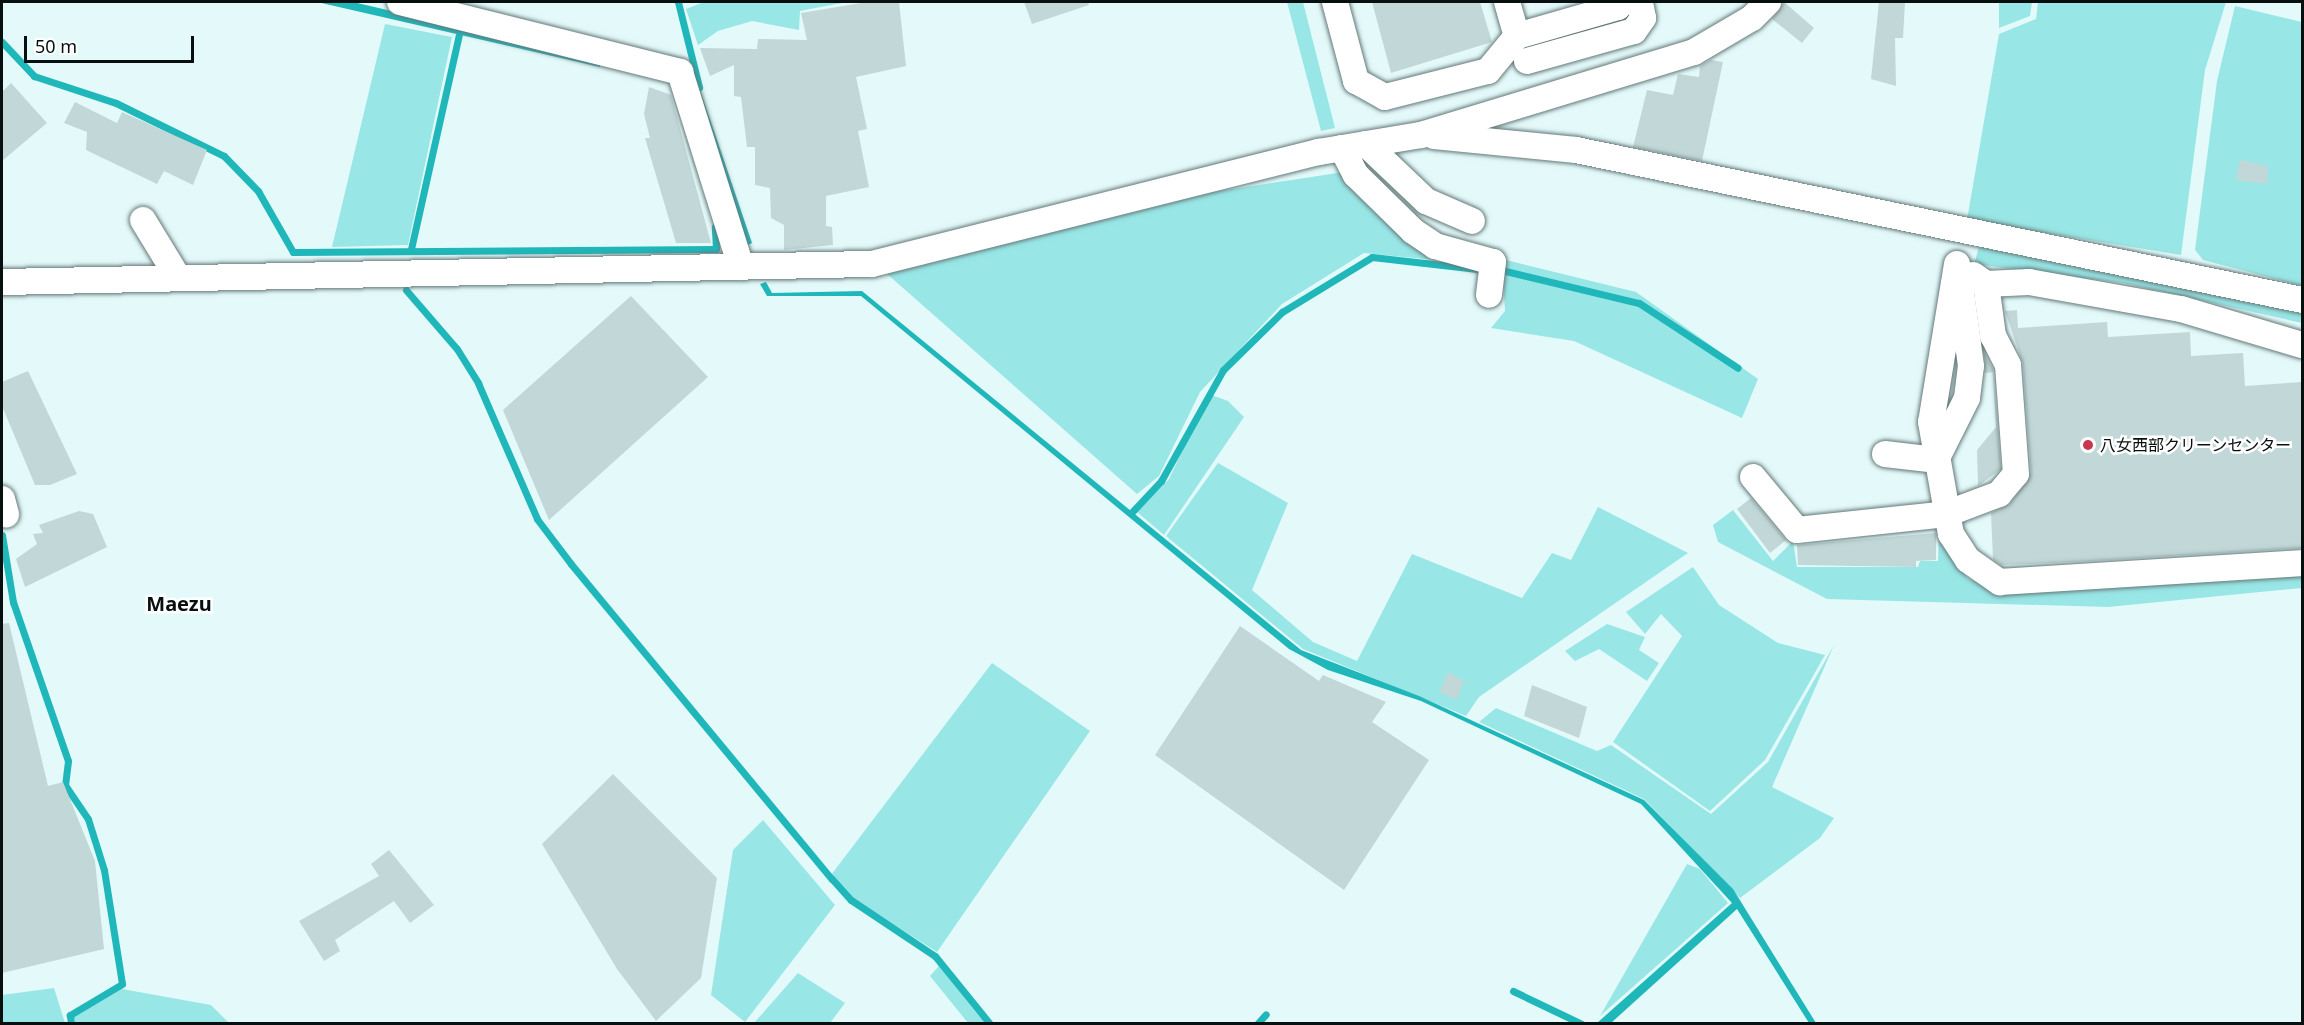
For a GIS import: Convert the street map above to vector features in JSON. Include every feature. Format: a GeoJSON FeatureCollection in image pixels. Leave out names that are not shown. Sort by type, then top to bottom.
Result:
{"type":"FeatureCollection","features":[{"type":"Feature","properties":{"kind":"street"},"geometry":{"type":"LineString","coordinates":[[400,2],[680,72],[741,267]]}},
{"type":"Feature","properties":{"kind":"street"},"geometry":{"type":"LineString","coordinates":[[1335,2],[1356,81],[1385,97],[1488,71],[1517,36],[1618,7],[1620,2]]}},
{"type":"Feature","properties":{"kind":"street"},"geometry":{"type":"LineString","coordinates":[[1507,2],[1517,36]]}},
{"type":"Feature","properties":{"kind":"street"},"geometry":{"type":"LineString","coordinates":[[1527,61],[1634,31],[1643,18],[1640,2]]}},
{"type":"Feature","properties":{"kind":"street"},"geometry":{"type":"LineString","coordinates":[[2,282],[177,276],[872,264],[1354,146],[1421,135],[1694,52],[1752,18],[1768,2]]}},
{"type":"Feature","properties":{"kind":"street"},"geometry":{"type":"LineString","coordinates":[[1585,45],[1595,82]]}},
{"type":"Feature","properties":{"kind":"street"},"geometry":{"type":"LineString","coordinates":[[1421,135],[1576,150],[2302,300]]}},
{"type":"Feature","properties":{"kind":"street"},"geometry":{"type":"LineString","coordinates":[[1354,146],[1426,201],[1472,221]]}},
{"type":"Feature","properties":{"kind":"street"},"geometry":{"type":"LineString","coordinates":[[1354,146],[1356,174],[1413,231],[1435,246],[1493,262],[1489,295]]}},
{"type":"Feature","properties":{"kind":"street"},"geometry":{"type":"LineString","coordinates":[[143,220],[177,276]]}},
{"type":"Feature","properties":{"kind":"street"},"geometry":{"type":"LineString","coordinates":[[1960,230],[1957,264],[1931,422],[1946,514],[1968,560],[2000,582],[2302,563]]}},
{"type":"Feature","properties":{"kind":"street"},"geometry":{"type":"LineString","coordinates":[[1957,264],[1986,284],[2029,282],[2181,309],[2302,345]]}},
{"type":"Feature","properties":{"kind":"street"},"geometry":{"type":"LineString","coordinates":[[1753,477],[1797,530],[1946,514],[1999,494],[2016,474],[2008,365],[1993,336],[1986,284]]}},
{"type":"Feature","properties":{"kind":"street"},"geometry":{"type":"LineString","coordinates":[[1885,454],[1936,460]]}},
{"type":"Feature","properties":{"kind":"shaded area"},"geometry":{"type":"Polygon","coordinates":[[[317,2],[353,2],[601,60],[600,67],[317,2]]]}},
{"type":"Feature","properties":{"kind":"shaded area"},"geometry":{"type":"Polygon","coordinates":[[[704,2],[847,2],[800,11],[799,30],[752,21],[718,31],[698,45],[686,9],[704,2]]]}},
{"type":"Feature","properties":{"kind":"shaded area"},"geometry":{"type":"Polygon","coordinates":[[[1287,2],[1303,2],[1335,128],[1321,131],[1287,2]]]}},
{"type":"Feature","properties":{"kind":"shaded area"},"geometry":{"type":"Polygon","coordinates":[[[1999,2],[2032,2],[2030,16],[1999,28],[1999,2]]]}},
{"type":"Feature","properties":{"kind":"shaded area"},"geometry":{"type":"Polygon","coordinates":[[[2038,2],[2226,2],[2205,70],[2181,255],[1967,220],[1999,34],[2036,19],[2038,2]]]}},
{"type":"Feature","properties":{"kind":"shaded area"},"geometry":{"type":"Polygon","coordinates":[[[2235,6],[2302,22],[2302,286],[2203,260],[2195,250],[2217,81],[2235,6]]]}},
{"type":"Feature","properties":{"kind":"shaded area"},"geometry":{"type":"Polygon","coordinates":[[[385,24],[452,37],[408,245],[332,247],[385,24]]]}},
{"type":"Feature","properties":{"kind":"shaded area"},"geometry":{"type":"Polygon","coordinates":[[[699,87],[752,243],[746,246],[697,90],[699,87]]]}},
{"type":"Feature","properties":{"kind":"shaded area"},"geometry":{"type":"Polygon","coordinates":[[[1344,172],[1475,264],[1364,253],[1282,304],[1200,392],[1159,476],[1137,494],[886,273],[1166,199],[1344,172]]]}},
{"type":"Feature","properties":{"kind":"shaded area"},"geometry":{"type":"Polygon","coordinates":[[[1979,247],[2302,312],[2302,323],[2123,283],[1974,264],[1979,247]]]}},
{"type":"Feature","properties":{"kind":"shaded area"},"geometry":{"type":"Polygon","coordinates":[[[1502,259],[1636,292],[1758,379],[1742,418],[1574,341],[1491,328],[1505,311],[1502,259]]]}},
{"type":"Feature","properties":{"kind":"shaded area"},"geometry":{"type":"Polygon","coordinates":[[[766,282],[772,293],[862,291],[1301,650],[1419,696],[1644,800],[1733,889],[1816,1023],[1809,1023],[1737,909],[1611,1023],[1597,1023],[1732,903],[1641,804],[1421,701],[1328,670],[1289,649],[861,296],[767,296],[760,284],[766,282]]]}},
{"type":"Feature","properties":{"kind":"shaded area"},"geometry":{"type":"Polygon","coordinates":[[[1209,394],[1228,401],[1244,417],[1164,535],[1137,512],[1169,479],[1209,394]]]}},
{"type":"Feature","properties":{"kind":"shaded area"},"geometry":{"type":"Polygon","coordinates":[[[1218,463],[1288,503],[1252,590],[1313,642],[1357,661],[1412,554],[1522,598],[1552,553],[1571,560],[1598,507],[1688,553],[1479,697],[1466,716],[1303,649],[1166,536],[1218,463]]]}},
{"type":"Feature","properties":{"kind":"shaded area"},"geometry":{"type":"Polygon","coordinates":[[[1733,510],[1773,561],[1793,541],[1797,567],[1918,567],[1920,561],[1938,561],[1939,532],[1967,578],[1989,589],[2302,574],[2302,588],[2108,607],[1827,599],[1718,542],[1713,525],[1733,510]]]}},
{"type":"Feature","properties":{"kind":"shaded area"},"geometry":{"type":"Polygon","coordinates":[[[1693,567],[1719,605],[1778,643],[1825,655],[1765,760],[1710,811],[1613,742],[1682,636],[1661,614],[1645,634],[1626,612],[1693,567]]]}},
{"type":"Feature","properties":{"kind":"shaded area"},"geometry":{"type":"Polygon","coordinates":[[[1607,624],[1645,637],[1639,650],[1659,663],[1647,681],[1599,649],[1575,661],[1565,651],[1607,624]]]}},
{"type":"Feature","properties":{"kind":"shaded area"},"geometry":{"type":"Polygon","coordinates":[[[1834,645],[1772,787],[1834,818],[1820,838],[1740,898],[1644,799],[1479,722],[1496,708],[1597,751],[1611,745],[1711,814],[1768,762],[1834,645]]]}},
{"type":"Feature","properties":{"kind":"shaded area"},"geometry":{"type":"Polygon","coordinates":[[[992,663],[1090,731],[937,952],[853,899],[831,875],[992,663]]]}},
{"type":"Feature","properties":{"kind":"shaded area"},"geometry":{"type":"Polygon","coordinates":[[[763,820],[835,905],[745,1022],[711,995],[733,850],[763,820]]]}},
{"type":"Feature","properties":{"kind":"shaded area"},"geometry":{"type":"Polygon","coordinates":[[[1687,864],[1700,869],[1728,903],[1600,1016],[1687,864]]]}},
{"type":"Feature","properties":{"kind":"shaded area"},"geometry":{"type":"Polygon","coordinates":[[[939,966],[978,1015],[988,1023],[968,1023],[930,976],[939,966]]]}},
{"type":"Feature","properties":{"kind":"shaded area"},"geometry":{"type":"Polygon","coordinates":[[[798,973],[845,1003],[830,1023],[754,1023],[798,973]]]}},
{"type":"Feature","properties":{"kind":"shaded area"},"geometry":{"type":"Polygon","coordinates":[[[54,988],[65,1023],[2,1023],[2,995],[54,988]]]}},
{"type":"Feature","properties":{"kind":"shaded area"},"geometry":{"type":"Polygon","coordinates":[[[122,989],[211,1005],[229,1023],[74,1023],[73,1018],[122,989]]]}},
{"type":"Feature","properties":{"kind":"building"},"geometry":{"type":"Polygon","coordinates":[[[867,2],[899,2],[906,66],[856,77],[867,129],[858,131],[869,187],[826,196],[826,226],[832,227],[833,245],[784,250],[784,225],[771,218],[770,188],[755,185],[755,147],[747,147],[741,97],[734,96],[734,65],[710,76],[700,48],[757,49],[758,39],[807,40],[801,13],[867,2]]]}},
{"type":"Feature","properties":{"kind":"building"},"geometry":{"type":"Polygon","coordinates":[[[1024,2],[1088,2],[1089,5],[1032,24],[1024,2]]]}},
{"type":"Feature","properties":{"kind":"building"},"geometry":{"type":"Polygon","coordinates":[[[1372,2],[1480,2],[1492,42],[1391,73],[1372,2]]]}},
{"type":"Feature","properties":{"kind":"building"},"geometry":{"type":"Polygon","coordinates":[[[1784,2],[1814,28],[1802,43],[1772,19],[1784,2]]]}},
{"type":"Feature","properties":{"kind":"building"},"geometry":{"type":"Polygon","coordinates":[[[1879,2],[1905,2],[1903,38],[1895,38],[1896,86],[1871,79],[1879,2]]]}},
{"type":"Feature","properties":{"kind":"building"},"geometry":{"type":"Polygon","coordinates":[[[1711,60],[1723,62],[1702,161],[1633,147],[1647,90],[1673,95],[1678,74],[1699,77],[1700,66],[1711,60]]]}},
{"type":"Feature","properties":{"kind":"building"},"geometry":{"type":"Polygon","coordinates":[[[11,83],[47,123],[2,161],[2,92],[11,83]]]}},
{"type":"Feature","properties":{"kind":"building"},"geometry":{"type":"Polygon","coordinates":[[[649,87],[671,95],[711,243],[676,243],[645,138],[650,138],[644,114],[649,87]]]}},
{"type":"Feature","properties":{"kind":"building"},"geometry":{"type":"Polygon","coordinates":[[[75,102],[117,123],[122,112],[207,150],[193,185],[164,171],[157,184],[86,150],[87,132],[64,123],[75,102]]]}},
{"type":"Feature","properties":{"kind":"building"},"geometry":{"type":"Polygon","coordinates":[[[2240,160],[2268,166],[2267,184],[2236,180],[2240,160]]]}},
{"type":"Feature","properties":{"kind":"building"},"geometry":{"type":"Polygon","coordinates":[[[631,296],[708,377],[549,520],[503,410],[631,296]]]}},
{"type":"Feature","properties":{"kind":"building","name":"八女西部クリーンセンター"},"geometry":{"type":"Polygon","coordinates":[[[2017,310],[2018,328],[2107,322],[2108,337],[2190,332],[2191,356],[2243,353],[2245,386],[2302,382],[2302,548],[2001,565],[1993,559],[1991,513],[2010,504],[2031,473],[2023,364],[2005,311],[2017,310]]]}},
{"type":"Feature","properties":{"kind":"building"},"geometry":{"type":"Polygon","coordinates":[[[1984,352],[1993,369],[2001,469],[1978,486],[1977,450],[1996,427],[1993,372],[1985,373],[1984,352]]]}},
{"type":"Feature","properties":{"kind":"building"},"geometry":{"type":"Polygon","coordinates":[[[28,371],[77,474],[50,485],[35,485],[2,406],[2,382],[28,371]]]}},
{"type":"Feature","properties":{"kind":"building"},"geometry":{"type":"Polygon","coordinates":[[[1751,498],[1786,540],[1770,553],[1737,509],[1751,498]]]}},
{"type":"Feature","properties":{"kind":"building"},"geometry":{"type":"Polygon","coordinates":[[[79,511],[93,514],[107,547],[25,587],[16,559],[37,544],[33,534],[43,533],[39,525],[79,511]]]}},
{"type":"Feature","properties":{"kind":"building"},"geometry":{"type":"Polygon","coordinates":[[[1936,533],[1936,560],[1916,561],[1916,567],[1798,565],[1797,545],[1936,533]]]}},
{"type":"Feature","properties":{"kind":"building"},"geometry":{"type":"Polygon","coordinates":[[[9,623],[48,786],[63,782],[95,861],[104,949],[2,973],[2,624],[9,623]]]}},
{"type":"Feature","properties":{"kind":"building"},"geometry":{"type":"Polygon","coordinates":[[[1240,626],[1319,681],[1323,675],[1386,702],[1372,722],[1429,760],[1344,890],[1155,755],[1240,626]]]}},
{"type":"Feature","properties":{"kind":"building"},"geometry":{"type":"Polygon","coordinates":[[[1448,672],[1464,681],[1457,700],[1440,692],[1448,672]]]}},
{"type":"Feature","properties":{"kind":"building"},"geometry":{"type":"Polygon","coordinates":[[[1532,685],[1587,707],[1579,738],[1524,716],[1532,685]]]}},
{"type":"Feature","properties":{"kind":"building"},"geometry":{"type":"Polygon","coordinates":[[[613,774],[717,878],[701,978],[656,1021],[617,969],[542,844],[613,774]]]}},
{"type":"Feature","properties":{"kind":"building"},"geometry":{"type":"Polygon","coordinates":[[[389,850],[434,905],[410,923],[394,901],[335,940],[340,951],[324,961],[299,921],[379,876],[371,864],[389,850]]]}},
{"type":"Feature","properties":{"kind":"waterway"},"geometry":{"type":"LineString","coordinates":[[678,2],[699,87]]}},
{"type":"Feature","properties":{"kind":"waterway"},"geometry":{"type":"LineString","coordinates":[[411,249],[459,35]]}},
{"type":"Feature","properties":{"kind":"waterway"},"geometry":{"type":"LineString","coordinates":[[2,42],[34,76],[116,103],[224,156],[258,191],[293,252],[716,249],[715,227]]}},
{"type":"Feature","properties":{"kind":"waterway"},"geometry":{"type":"LineString","coordinates":[[1131,513],[1161,481],[1223,370],[1282,312],[1372,257],[1477,269]]}},
{"type":"Feature","properties":{"kind":"waterway"},"geometry":{"type":"LineString","coordinates":[[1497,269],[1639,303],[1738,368]]}},
{"type":"Feature","properties":{"kind":"waterway"},"geometry":{"type":"LineString","coordinates":[[406,290],[457,349],[478,383],[537,519],[571,564],[851,900],[935,956],[990,1024]]}},
{"type":"Feature","properties":{"kind":"waterway"},"geometry":{"type":"LineString","coordinates":[[2,535],[13,602],[68,761],[65,785],[88,819],[104,870],[122,984],[70,1015],[71,1024]]}},
{"type":"Feature","properties":{"kind":"waterway"},"geometry":{"type":"LineString","coordinates":[[1513,991],[1582,1024]]}},
{"type":"Feature","properties":{"kind":"waterway"},"geometry":{"type":"LineString","coordinates":[[1257,1024],[1266,1014]]}},
{"type":"Feature","properties":{"kind":"place","name":"八女西部クリーンセンター"},"geometry":{"type":"Point","coordinates":[2088,445]}},
{"type":"Feature","properties":{"kind":"district","name":"Maezu"},"geometry":{"type":"Point","coordinates":[179,603]}}]}
